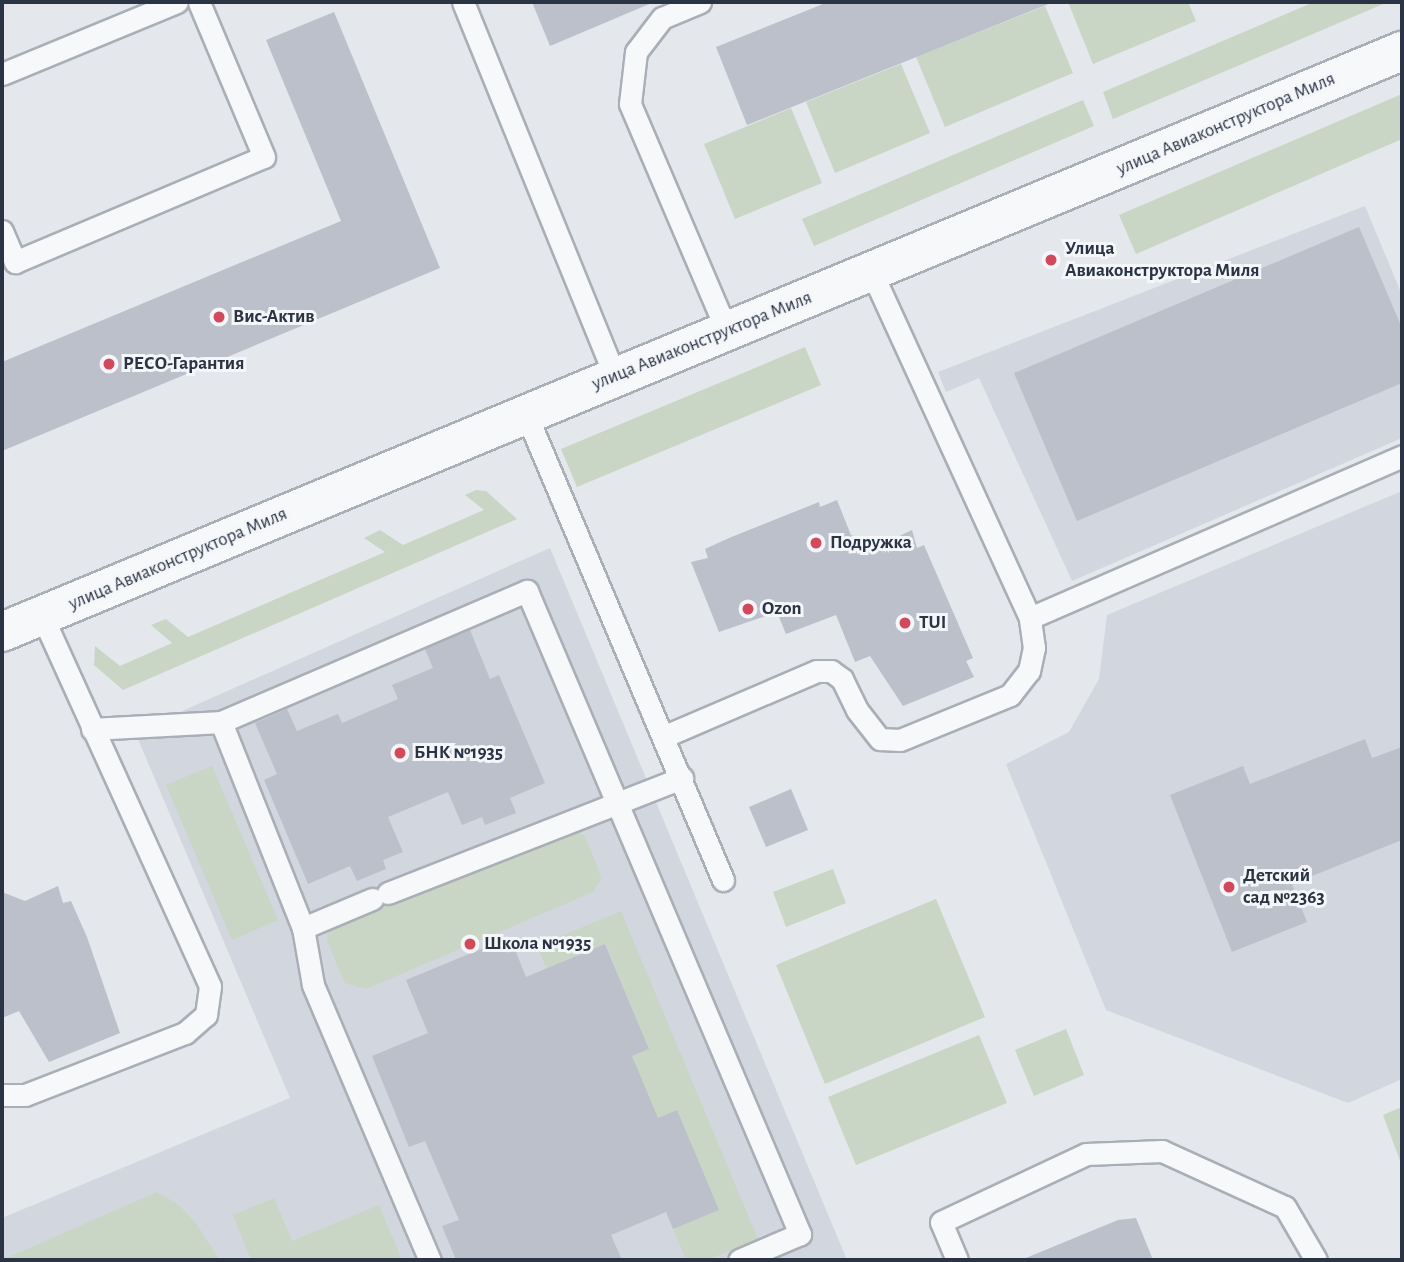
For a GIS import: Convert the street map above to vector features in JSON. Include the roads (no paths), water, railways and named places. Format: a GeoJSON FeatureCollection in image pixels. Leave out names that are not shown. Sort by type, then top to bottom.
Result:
{"type":"FeatureCollection","features":[{"type":"Feature","properties":{"kind":"street","name":"улица Авиаконструктора Миля"},"geometry":{"type":"LineString","coordinates":[[2,632],[1402,51]]}},
{"type":"Feature","properties":{"kind":"lane"},"geometry":{"type":"LineString","coordinates":[[2,74],[177,2]]}},
{"type":"Feature","properties":{"kind":"lane"},"geometry":{"type":"LineString","coordinates":[[2,231],[15,262],[264,157],[199,2]]}},
{"type":"Feature","properties":{"kind":"lane"},"geometry":{"type":"LineString","coordinates":[[463,2],[615,377]]}},
{"type":"Feature","properties":{"kind":"lane"},"geometry":{"type":"LineString","coordinates":[[700,2],[662,18],[636,52],[630,104],[727,331]]}},
{"type":"Feature","properties":{"kind":"lane"},"geometry":{"type":"LineString","coordinates":[[665,736],[817,671],[831,671],[842,679],[857,710],[880,739],[900,740],[1020,688],[1034,648],[1030,618],[871,271]]}},
{"type":"Feature","properties":{"kind":"lane"},"geometry":{"type":"LineString","coordinates":[[526,414],[665,736],[723,880]]}},
{"type":"Feature","properties":{"kind":"lane"},"geometry":{"type":"LineString","coordinates":[[1030,618],[1402,456]]}},
{"type":"Feature","properties":{"kind":"lane"},"geometry":{"type":"LineString","coordinates":[[92,729],[221,722],[527,592],[800,1234],[739,1260]]}},
{"type":"Feature","properties":{"kind":"lane"},"geometry":{"type":"LineString","coordinates":[[2,1095],[26,1095],[185,1033],[206,1015],[210,986],[92,729],[43,615]]}},
{"type":"Feature","properties":{"kind":"lane"},"geometry":{"type":"LineString","coordinates":[[221,722],[303,928],[313,985],[430,1260]]}},
{"type":"Feature","properties":{"kind":"lane"},"geometry":{"type":"LineString","coordinates":[[303,928],[682,778]]}},
{"type":"Feature","properties":{"kind":"lane"},"geometry":{"type":"LineString","coordinates":[[957,1260],[941,1222],[1086,1154],[1162,1151],[1285,1208],[1316,1260]]}},
{"type":"Feature","properties":{"kind":"place","name":"Улица Авиаконструктора Миля"},"geometry":{"type":"Point","coordinates":[1051,260]}},
{"type":"Feature","properties":{"kind":"place","name":"Вис-Актив"},"geometry":{"type":"Point","coordinates":[219,317]}},
{"type":"Feature","properties":{"kind":"place","name":"РЕСО-Гарантия"},"geometry":{"type":"Point","coordinates":[109,364]}},
{"type":"Feature","properties":{"kind":"place","name":"Подружка"},"geometry":{"type":"Point","coordinates":[816,543]}},
{"type":"Feature","properties":{"kind":"place","name":"Ozon"},"geometry":{"type":"Point","coordinates":[748,609]}},
{"type":"Feature","properties":{"kind":"place","name":"TUI"},"geometry":{"type":"Point","coordinates":[905,623]}},
{"type":"Feature","properties":{"kind":"place","name":"БНК №1935"},"geometry":{"type":"Point","coordinates":[400,753]}},
{"type":"Feature","properties":{"kind":"place","name":"Детский сад №2363"},"geometry":{"type":"Point","coordinates":[1229,887]}},
{"type":"Feature","properties":{"kind":"place","name":"Школа №1935"},"geometry":{"type":"Point","coordinates":[470,944]}}]}
